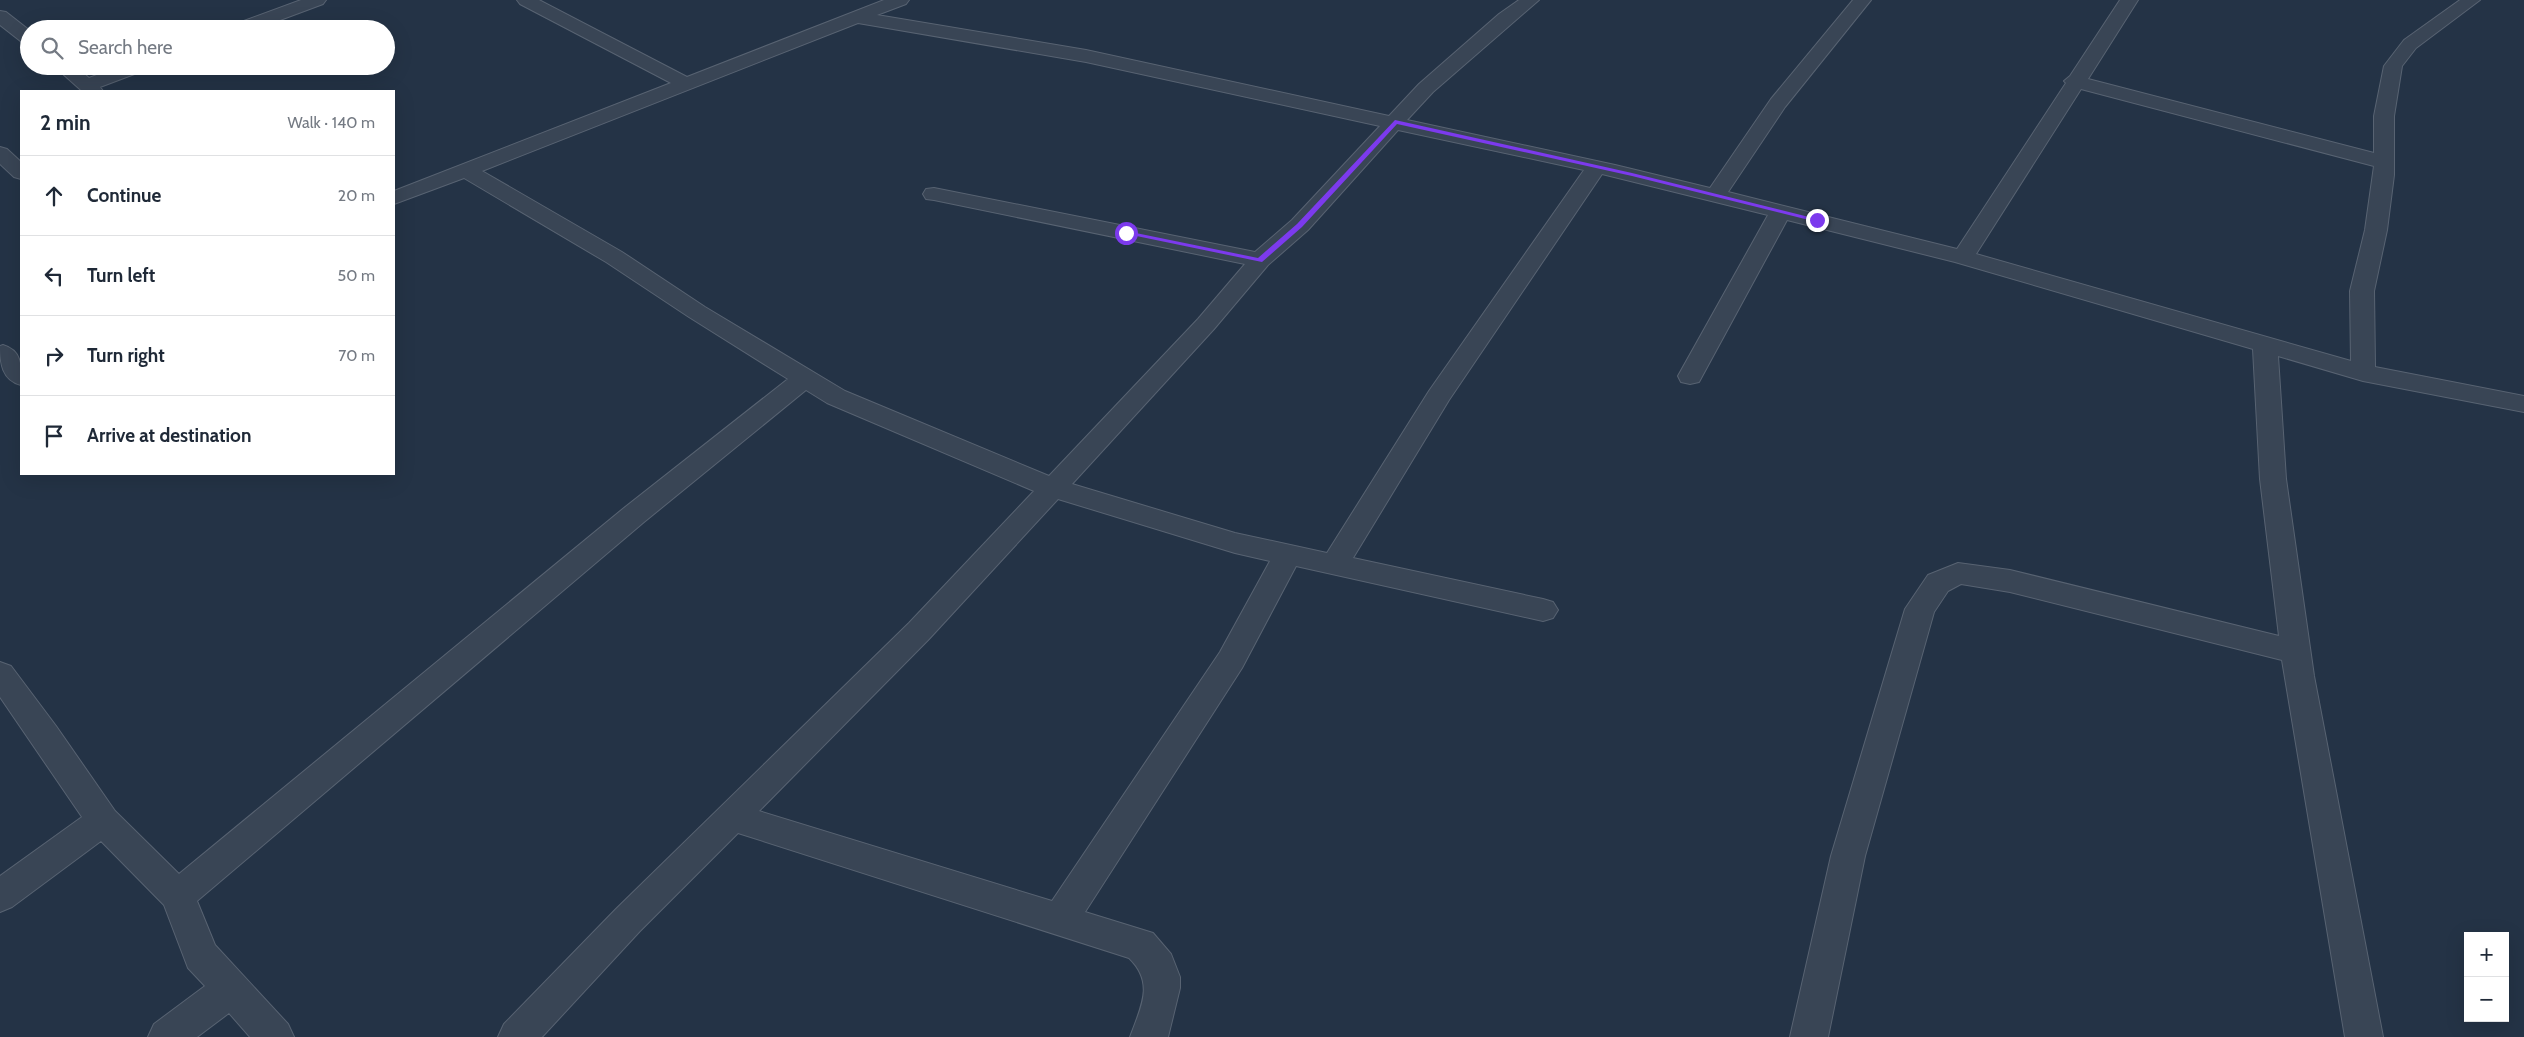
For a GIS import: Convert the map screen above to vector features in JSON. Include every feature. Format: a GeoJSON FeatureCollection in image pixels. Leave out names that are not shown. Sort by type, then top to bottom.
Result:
{"type":"FeatureCollection","features":[{"type":"Feature","properties":{"kind":"street"},"geometry":{"type":"LineString","coordinates":[[263,20],[317,0]]}},
{"type":"Feature","properties":{"kind":"street"},"geometry":{"type":"LineString","coordinates":[[526,0],[687,84]]}},
{"type":"Feature","properties":{"kind":"street"},"geometry":{"type":"LineString","coordinates":[[395,198],[900,0]]}},
{"type":"Feature","properties":{"kind":"street"},"geometry":{"type":"LineString","coordinates":[[517,1037],[628,920],[919,631],[1050,487],[1206,324],[1260,260],[1300,225],[1426,88],[1505,18],[1530,0]]}},
{"type":"Feature","properties":{"kind":"street"},"geometry":{"type":"LineString","coordinates":[[1716,194],[1778,103],[1862,0]]}},
{"type":"Feature","properties":{"kind":"street"},"geometry":{"type":"LineString","coordinates":[[1963,257],[2074,81],[2129,0]]}},
{"type":"Feature","properties":{"kind":"street"},"geometry":{"type":"LineString","coordinates":[[2362,373],[2362,291],[2376,230],[2384,162],[2384,116],[2393,66],[2410,44],[2471,0]]}},
{"type":"Feature","properties":{"kind":"street"},"geometry":{"type":"LineString","coordinates":[[0,16],[20,32]]}},
{"type":"Feature","properties":{"kind":"street"},"geometry":{"type":"LineString","coordinates":[[856,17],[1086,56],[1395,122],[1716,194],[1963,257],[2362,373],[2470,392],[2524,404]]}},
{"type":"Feature","properties":{"kind":"street"},"geometry":{"type":"LineString","coordinates":[[74,75],[90,88],[118,75]]}},
{"type":"Feature","properties":{"kind":"street"},"geometry":{"type":"LineString","coordinates":[[2074,81],[2384,162]]}},
{"type":"Feature","properties":{"kind":"street"},"geometry":{"type":"LineString","coordinates":[[0,153],[20,172]]}},
{"type":"Feature","properties":{"kind":"street"},"geometry":{"type":"LineString","coordinates":[[1334,565],[1438,397],[1597,167]]}},
{"type":"Feature","properties":{"kind":"street"},"geometry":{"type":"LineString","coordinates":[[466,170],[614,257],[697,312],[836,397],[1050,487],[1235,543],[1543,610]]}},
{"type":"Feature","properties":{"kind":"street"},"geometry":{"type":"LineString","coordinates":[[934,194],[1260,260]]}},
{"type":"Feature","properties":{"kind":"street"},"geometry":{"type":"LineString","coordinates":[[1690,376],[1781,211]]}},
{"type":"Feature","properties":{"kind":"street"},"geometry":{"type":"LineString","coordinates":[[2265,346],[2273,479],[2296,652],[2364,1037]]}},
{"type":"Feature","properties":{"kind":"street"},"geometry":{"type":"LineString","coordinates":[[8,351],[20,375]]}},
{"type":"Feature","properties":{"kind":"street"},"geometry":{"type":"LineString","coordinates":[[178,896],[618,528],[805,378]]}},
{"type":"Feature","properties":{"kind":"street"},"geometry":{"type":"LineString","coordinates":[[1060,919],[1231,660],[1288,554]]}},
{"type":"Feature","properties":{"kind":"street"},"geometry":{"type":"LineString","coordinates":[[1809,1037],[1848,856],[1920,608],[1938,583],[1958,573],[2010,581],[2296,652]]}},
{"type":"Feature","properties":{"kind":"street"},"geometry":{"type":"LineString","coordinates":[[0,674],[45,735],[103,822],[178,896],[201,956],[275,1037]]}},
{"type":"Feature","properties":{"kind":"street"},"geometry":{"type":"LineString","coordinates":[[732,817],[1140,945],[1153,955],[1162,976],[1162,1000],[1149,1037]]}},
{"type":"Feature","properties":{"kind":"street"},"geometry":{"type":"LineString","coordinates":[[0,896],[103,822]]}},
{"type":"Feature","properties":{"kind":"street"},"geometry":{"type":"LineString","coordinates":[[167,1037],[231,989]]}},
{"type":"Feature","properties":{"kind":"route"},"geometry":{"type":"LineString","coordinates":[[1126,233],[1260,260],[1300,225],[1395,122],[1632,174],[1817,220]]}}]}
